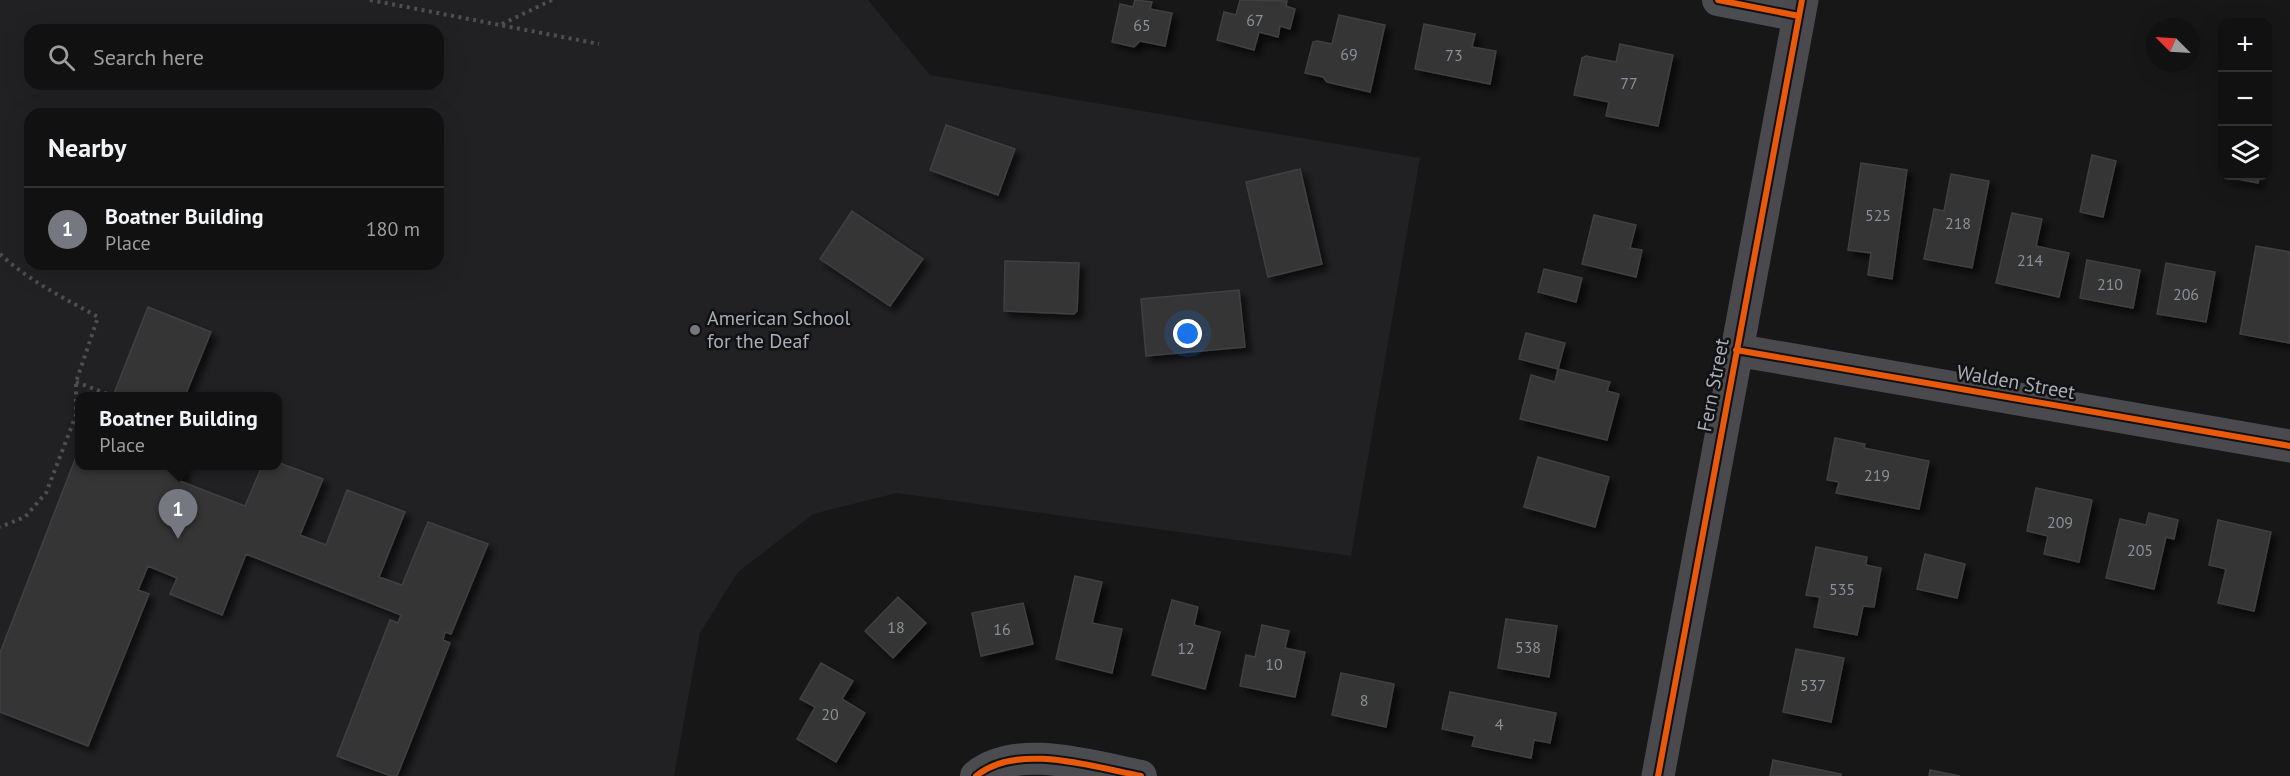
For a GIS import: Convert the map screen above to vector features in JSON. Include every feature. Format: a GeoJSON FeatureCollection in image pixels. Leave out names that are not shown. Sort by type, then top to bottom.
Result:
{"type":"FeatureCollection","features":[{"type":"Feature","properties":{"kind":"street"},"geometry":{"type":"LineString","coordinates":[[1718,0],[1800,8]]}},
{"type":"Feature","properties":{"kind":"street","name":"Fern Street"},"geometry":{"type":"LineString","coordinates":[[1658,776],[1800,8]]}},
{"type":"Feature","properties":{"kind":"street","name":"Walden Street"},"geometry":{"type":"LineString","coordinates":[[1736,350],[2290,446]]}},
{"type":"Feature","properties":{"kind":"street"},"geometry":{"type":"LineString","coordinates":[[976,776],[984,769],[1004,762],[1046,759],[1141,776]]}},
{"type":"Feature","properties":{"kind":"path"},"geometry":{"type":"LineString","coordinates":[[370,0],[599,44]]}},
{"type":"Feature","properties":{"kind":"path"},"geometry":{"type":"LineString","coordinates":[[500,25],[552,0]]}},
{"type":"Feature","properties":{"kind":"path"},"geometry":{"type":"LineString","coordinates":[[0,254],[14,267],[52,292],[98,317],[76,382],[76,392]]}},
{"type":"Feature","properties":{"kind":"path"},"geometry":{"type":"LineString","coordinates":[[76,382],[102,392]]}},
{"type":"Feature","properties":{"kind":"path"},"geometry":{"type":"LineString","coordinates":[[0,527],[25,517],[46,493],[75,418]]}},
{"type":"Feature","properties":{"kind":"shaded area","name":"American School for the Deaf"},"geometry":{"type":"Polygon","coordinates":[[[0,0],[868,0],[930,75],[1420,158],[1351,556],[897,493],[813,514],[738,572],[700,633],[674,776],[0,776],[0,0]]]}},
{"type":"Feature","properties":{"kind":"building"},"geometry":{"type":"Polygon","coordinates":[[[1135,0],[1152,2],[1150,9],[1172,13],[1165,46],[1140,41],[1134,47],[1112,42],[1120,4],[1133,7],[1135,0]]]}},
{"type":"Feature","properties":{"kind":"building"},"geometry":{"type":"Polygon","coordinates":[[[1240,0],[1287,1],[1286,6],[1295,9],[1290,29],[1280,26],[1278,37],[1259,32],[1254,50],[1217,40],[1224,12],[1236,15],[1240,0]]]}},
{"type":"Feature","properties":{"kind":"building"},"geometry":{"type":"Polygon","coordinates":[[[1339,15],[1385,25],[1370,92],[1327,82],[1323,77],[1305,73],[1313,42],[1332,44],[1339,15]]]}},
{"type":"Feature","properties":{"kind":"building"},"geometry":{"type":"Polygon","coordinates":[[[1424,24],[1475,34],[1472,47],[1496,51],[1490,84],[1415,69],[1424,24]]]}},
{"type":"Feature","properties":{"kind":"building"},"geometry":{"type":"Polygon","coordinates":[[[1620,44],[1673,55],[1658,126],[1606,116],[1609,102],[1574,95],[1582,58],[1586,56],[1616,62],[1620,44]]]}},
{"type":"Feature","properties":{"kind":"building"},"geometry":{"type":"Polygon","coordinates":[[[946,125],[1015,149],[998,195],[930,170],[946,125]]]}},
{"type":"Feature","properties":{"kind":"building"},"geometry":{"type":"Polygon","coordinates":[[[2092,155],[2116,161],[2103,217],[2080,212],[2092,155]]]}},
{"type":"Feature","properties":{"kind":"building"},"geometry":{"type":"Polygon","coordinates":[[[1861,163],[1907,170],[1892,279],[1868,275],[1871,253],[1848,250],[1861,163]]]}},
{"type":"Feature","properties":{"kind":"building"},"geometry":{"type":"Polygon","coordinates":[[[1300,169],[1322,264],[1268,277],[1246,182],[1300,169]]]}},
{"type":"Feature","properties":{"kind":"building"},"geometry":{"type":"Polygon","coordinates":[[[1951,174],[1989,181],[1972,268],[1924,259],[1934,209],[1944,211],[1951,174]]]}},
{"type":"Feature","properties":{"kind":"building"},"geometry":{"type":"Polygon","coordinates":[[[2243,180],[2258,180],[2258,183],[2243,180]]]}},
{"type":"Feature","properties":{"kind":"building"},"geometry":{"type":"Polygon","coordinates":[[[852,211],[923,259],[890,306],[820,259],[852,211]]]}},
{"type":"Feature","properties":{"kind":"building"},"geometry":{"type":"Polygon","coordinates":[[[2012,213],[2042,219],[2036,246],[2069,253],[2059,297],[1996,283],[2012,213]]]}},
{"type":"Feature","properties":{"kind":"building"},"geometry":{"type":"Polygon","coordinates":[[[1594,215],[1636,225],[1630,248],[1642,250],[1636,277],[1582,264],[1594,215]]]}},
{"type":"Feature","properties":{"kind":"building"},"geometry":{"type":"Polygon","coordinates":[[[2256,246],[2290,252],[2290,343],[2240,334],[2256,246]]]}},
{"type":"Feature","properties":{"kind":"building"},"geometry":{"type":"Polygon","coordinates":[[[2087,260],[2140,270],[2133,308],[2080,298],[2087,260]]]}},
{"type":"Feature","properties":{"kind":"building"},"geometry":{"type":"Polygon","coordinates":[[[1005,261],[1079,263],[1077,311],[1074,314],[1004,311],[1005,261]]]}},
{"type":"Feature","properties":{"kind":"building"},"geometry":{"type":"Polygon","coordinates":[[[2166,263],[2215,272],[2206,322],[2157,314],[2166,263]]]}},
{"type":"Feature","properties":{"kind":"building"},"geometry":{"type":"Polygon","coordinates":[[[1544,269],[1582,278],[1576,302],[1538,292],[1544,269]]]}},
{"type":"Feature","properties":{"kind":"building"},"geometry":{"type":"Polygon","coordinates":[[[1239,290],[1245,347],[1146,356],[1141,299],[1239,290]]]}},
{"type":"Feature","properties":{"kind":"building"},"geometry":{"type":"Polygon","coordinates":[[[148,307],[211,332],[187,392],[115,392],[148,307]]]}},
{"type":"Feature","properties":{"kind":"building"},"geometry":{"type":"Polygon","coordinates":[[[1526,333],[1565,343],[1558,369],[1519,359],[1526,333]]]}},
{"type":"Feature","properties":{"kind":"building"},"geometry":{"type":"Polygon","coordinates":[[[1558,369],[1610,382],[1607,391],[1619,394],[1607,440],[1520,419],[1531,375],[1555,382],[1558,369]]]}},
{"type":"Feature","properties":{"kind":"building"},"geometry":{"type":"Polygon","coordinates":[[[1835,438],[1865,444],[1864,448],[1929,461],[1919,509],[1836,493],[1839,482],[1827,480],[1835,438]]]}},
{"type":"Feature","properties":{"kind":"building"},"geometry":{"type":"Polygon","coordinates":[[[1538,457],[1609,477],[1595,527],[1524,507],[1538,457]]]}},
{"type":"Feature","properties":{"kind":"building"},"geometry":{"type":"Polygon","coordinates":[[[75,460],[75,470],[184,470],[180,481],[245,506],[260,470],[282,470],[282,464],[323,479],[300,535],[326,545],[347,490],[405,512],[379,577],[402,585],[428,522],[488,544],[451,634],[445,632],[443,640],[450,643],[397,776],[391,776],[337,756],[390,620],[398,623],[401,615],[246,554],[222,615],[170,594],[177,578],[148,566],[138,590],[149,594],[88,746],[0,712],[0,653],[75,460]]]}},
{"type":"Feature","properties":{"kind":"building"},"geometry":{"type":"Polygon","coordinates":[[[2036,488],[2092,500],[2079,562],[2044,554],[2048,536],[2027,531],[2036,488]]]}},
{"type":"Feature","properties":{"kind":"building"},"geometry":{"type":"Polygon","coordinates":[[[2149,513],[2178,520],[2174,539],[2166,537],[2154,589],[2106,578],[2120,519],[2146,525],[2149,513]]]}},
{"type":"Feature","properties":{"kind":"building"},"geometry":{"type":"Polygon","coordinates":[[[2218,520],[2271,532],[2254,611],[2218,603],[2226,569],[2209,565],[2218,520]]]}},
{"type":"Feature","properties":{"kind":"building"},"geometry":{"type":"Polygon","coordinates":[[[1816,547],[1867,557],[1866,565],[1881,568],[1874,607],[1863,606],[1857,635],[1814,627],[1820,597],[1806,595],[1816,547]]]}},
{"type":"Feature","properties":{"kind":"building"},"geometry":{"type":"Polygon","coordinates":[[[1925,554],[1965,564],[1957,598],[1917,589],[1925,554]]]}},
{"type":"Feature","properties":{"kind":"building"},"geometry":{"type":"Polygon","coordinates":[[[1075,576],[1102,582],[1092,623],[1122,629],[1112,673],[1056,659],[1075,576]]]}},
{"type":"Feature","properties":{"kind":"building"},"geometry":{"type":"Polygon","coordinates":[[[898,597],[926,623],[893,658],[865,631],[898,597]]]}},
{"type":"Feature","properties":{"kind":"building"},"geometry":{"type":"Polygon","coordinates":[[[1172,600],[1198,607],[1194,625],[1220,632],[1205,689],[1152,675],[1172,600]]]}},
{"type":"Feature","properties":{"kind":"building"},"geometry":{"type":"Polygon","coordinates":[[[1023,603],[1033,644],[981,656],[972,613],[1023,603]]]}},
{"type":"Feature","properties":{"kind":"building"},"geometry":{"type":"Polygon","coordinates":[[[1506,619],[1557,626],[1549,677],[1498,668],[1506,619]]]}},
{"type":"Feature","properties":{"kind":"building"},"geometry":{"type":"Polygon","coordinates":[[[1262,625],[1289,631],[1285,648],[1305,652],[1295,697],[1240,686],[1246,655],[1255,657],[1262,625]]]}},
{"type":"Feature","properties":{"kind":"building"},"geometry":{"type":"Polygon","coordinates":[[[1796,649],[1844,658],[1831,722],[1783,712],[1796,649]]]}},
{"type":"Feature","properties":{"kind":"building"},"geometry":{"type":"Polygon","coordinates":[[[821,663],[853,681],[842,699],[865,713],[836,762],[797,739],[815,707],[800,699],[821,663]]]}},
{"type":"Feature","properties":{"kind":"building"},"geometry":{"type":"Polygon","coordinates":[[[1341,673],[1394,684],[1386,727],[1332,715],[1341,673]]]}},
{"type":"Feature","properties":{"kind":"building"},"geometry":{"type":"Polygon","coordinates":[[[1450,692],[1556,713],[1550,743],[1534,740],[1531,758],[1472,746],[1475,736],[1442,729],[1450,692]]]}},
{"type":"Feature","properties":{"kind":"building"},"geometry":{"type":"Polygon","coordinates":[[[1773,760],[1841,774],[1841,776],[1770,776],[1773,760]]]}},
{"type":"Feature","properties":{"kind":"building"},"geometry":{"type":"Polygon","coordinates":[[[1930,770],[1960,776],[1929,776],[1930,770]]]}},
{"type":"Feature","properties":{"kind":"cycle path"},"geometry":{"type":"LineString","coordinates":[[1718,0],[1799,16]]}},
{"type":"Feature","properties":{"kind":"cycle path"},"geometry":{"type":"LineString","coordinates":[[1658,776],[1802,0]]}},
{"type":"Feature","properties":{"kind":"cycle path"},"geometry":{"type":"LineString","coordinates":[[1736,350],[2290,446]]}},
{"type":"Feature","properties":{"kind":"cycle path"},"geometry":{"type":"LineString","coordinates":[[976,776],[993,766],[1012,760],[1034,759],[1079,763],[1141,776]]}},
{"type":"Feature","properties":{"kind":"place","name":"American School for the Deaf"},"geometry":{"type":"Point","coordinates":[695,330]}},
{"type":"Feature","properties":{"kind":"place","name":"Boatner Building"},"geometry":{"type":"Point","coordinates":[178,539]}}]}
